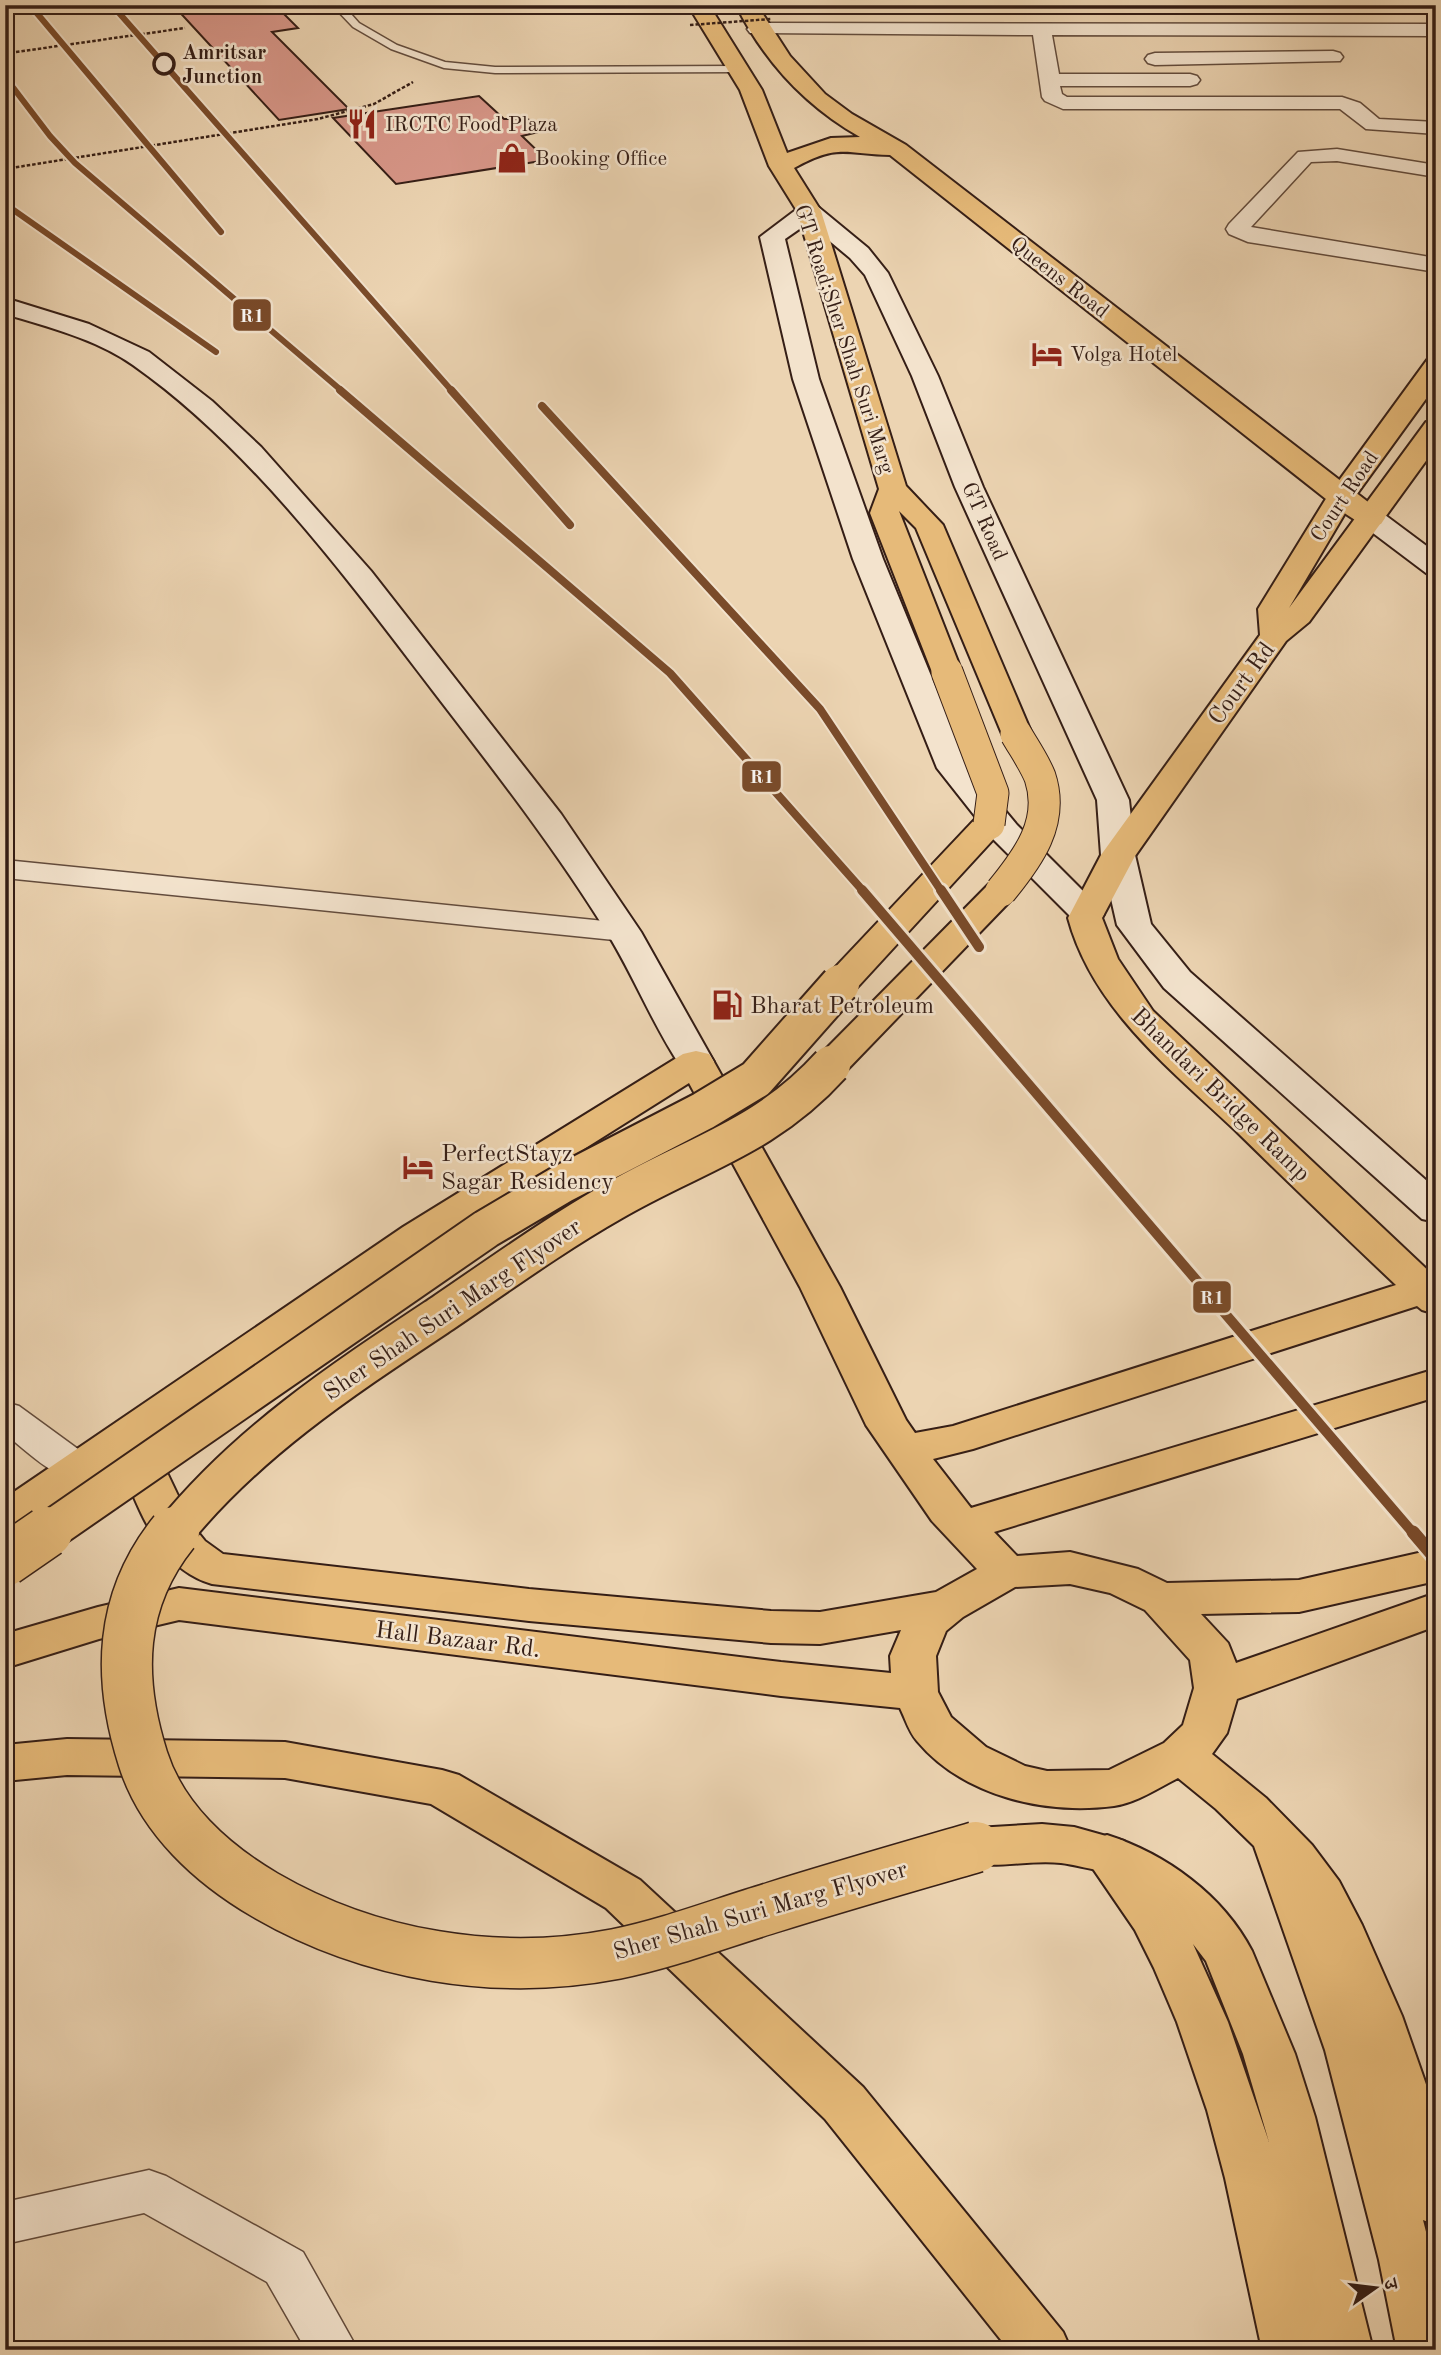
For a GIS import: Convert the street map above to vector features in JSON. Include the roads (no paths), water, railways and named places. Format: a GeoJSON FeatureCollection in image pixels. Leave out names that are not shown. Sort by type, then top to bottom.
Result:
{"type":"FeatureCollection","features":[{"type":"Feature","properties":{"kind":"main road"},"geometry":{"type":"LineString","coordinates":[[746,5],[764,24]]}},
{"type":"Feature","properties":{"kind":"main road","name":"GT Road;Sher Shah Suri Marg"},"geometry":{"type":"LineString","coordinates":[[694,15],[716,31],[751,90],[781,166],[809,211],[893,489]]}},
{"type":"Feature","properties":{"kind":"main road","name":"Queens Road"},"geometry":{"type":"LineString","coordinates":[[764,24],[804,86],[826,107],[898,150],[1371,518]]}},
{"type":"Feature","properties":{"kind":"main road"},"geometry":{"type":"LineString","coordinates":[[751,90],[804,86]]}},
{"type":"Feature","properties":{"kind":"main road"},"geometry":{"type":"LineString","coordinates":[[781,166],[810,149],[834,143],[858,143],[898,150]]}},
{"type":"Feature","properties":{"kind":"main road"},"geometry":{"type":"LineString","coordinates":[[809,211],[772,237],[806,379],[868,559],[953,768],[1005,832],[1086,916],[1118,855]]}},
{"type":"Feature","properties":{"kind":"main road","name":"GT Road"},"geometry":{"type":"LineString","coordinates":[[809,211],[859,253],[876,273],[925,376],[969,487],[1113,800],[1118,855],[1134,925],[1177,980],[1436,1210]]}},
{"type":"Feature","properties":{"kind":"main road"},"geometry":{"type":"LineString","coordinates":[[5,306],[80,330],[140,358],[202,407],[251,453],[369,588],[549,821],[624,932],[820,1287],[887,1425],[947,1510],[1006,1573]]}},
{"type":"Feature","properties":{"kind":"main road","name":"Court Road"},"geometry":{"type":"LineString","coordinates":[[1275,635],[1273,609],[1341,497],[1436,366]]}},
{"type":"Feature","properties":{"kind":"main road","name":"Court Road"},"geometry":{"type":"LineString","coordinates":[[1371,518],[1436,428]]}},
{"type":"Feature","properties":{"kind":"main road","name":"Sher Shah Suri Marg Flyover"},"geometry":{"type":"LineString","coordinates":[[5,1561],[486,1229],[562,1184],[703,1111],[756,1079],[989,824],[993,793],[884,513],[893,489],[929,525],[1016,734],[1040,779],[1045,821],[1024,863],[1001,891],[799,1100],[768,1121],[619,1198],[535,1250],[371,1362],[283,1426],[226,1472],[186,1515],[148,1567],[130,1616],[125,1669],[135,1740],[164,1808],[212,1862],[277,1905],[364,1942],[455,1960],[537,1961],[613,1954],[976,1847],[1030,1840],[1085,1847],[1107,1854],[1150,1875],[1200,1919],[1227,1951],[1246,1995],[1289,2117],[1345,2350]]}},
{"type":"Feature","properties":{"kind":"main road"},"geometry":{"type":"LineString","coordinates":[[1371,518],[1436,567]]}},
{"type":"Feature","properties":{"kind":"main road","name":"Court Rd"},"geometry":{"type":"LineString","coordinates":[[1118,855],[1275,635],[1298,616],[1371,518]]}},
{"type":"Feature","properties":{"kind":"main road","name":"Bhandari Bridge Ramp"},"geometry":{"type":"LineString","coordinates":[[1086,916],[1091,944],[1113,983],[1140,1019],[1430,1295]]}},
{"type":"Feature","properties":{"kind":"main road"},"geometry":{"type":"LineString","coordinates":[[5,1519],[417,1236],[696,1062]]}},
{"type":"Feature","properties":{"kind":"main road"},"geometry":{"type":"LineString","coordinates":[[905,1450],[958,1439],[1430,1295]]}},
{"type":"Feature","properties":{"kind":"main road"},"geometry":{"type":"LineString","coordinates":[[961,1526],[1436,1382]]}},
{"type":"Feature","properties":{"kind":"main road"},"geometry":{"type":"LineString","coordinates":[[128,1436],[173,1532],[190,1552],[212,1568],[529,1605],[771,1627],[820,1628],[947,1606]]}},
{"type":"Feature","properties":{"kind":"main road"},"geometry":{"type":"LineString","coordinates":[[1161,1599],[1299,1596],[1436,1565]]}},
{"type":"Feature","properties":{"kind":"main road"},"geometry":{"type":"LineString","coordinates":[[1070,1568],[1122,1580],[1161,1599],[1212,1655],[1217,1688],[1204,1733],[1181,1756],[1115,1788],[1047,1789],[1015,1782],[969,1760],[933,1728],[915,1692],[913,1656],[928,1622],[947,1606],[1006,1573],[1070,1568]]}},
{"type":"Feature","properties":{"kind":"main road","name":"Hall Bazaar Rd."},"geometry":{"type":"LineString","coordinates":[[5,1651],[98,1623],[179,1604],[781,1679],[915,1692]]}},
{"type":"Feature","properties":{"kind":"main road"},"geometry":{"type":"LineString","coordinates":[[1217,1688],[1436,1609]]}},
{"type":"Feature","properties":{"kind":"main road"},"geometry":{"type":"LineString","coordinates":[[1181,1756],[1228,1790],[1276,1839],[1317,1888],[1335,1921],[1380,2021],[1410,2109],[1436,2202]]}},
{"type":"Feature","properties":{"kind":"main road"},"geometry":{"type":"LineString","coordinates":[[5,1763],[67,1757],[285,1760],[442,1788],[623,1894],[844,2103],[1043,2350]]}},
{"type":"Feature","properties":{"kind":"main road"},"geometry":{"type":"LineString","coordinates":[[1276,1839],[1351,2050],[1406,2260],[1425,2350]]}},
{"type":"Feature","properties":{"kind":"main road"},"geometry":{"type":"LineString","coordinates":[[1107,1854],[1140,1895],[1165,1936],[1206,2029],[1246,2148],[1280,2292],[1290,2350]]}},
{"type":"Feature","properties":{"kind":"street"},"geometry":{"type":"LineString","coordinates":[[1010,5],[1017,30]]}},
{"type":"Feature","properties":{"kind":"street"},"geometry":{"type":"LineString","coordinates":[[1289,5],[1299,30]]}},
{"type":"Feature","properties":{"kind":"street"},"geometry":{"type":"LineString","coordinates":[[764,24],[1017,30],[1436,30]]}},
{"type":"Feature","properties":{"kind":"street"},"geometry":{"type":"LineString","coordinates":[[1042,30],[1053,60],[1050,80],[1052,97],[1071,105],[1334,103],[1353,107]]}},
{"type":"Feature","properties":{"kind":"street"},"geometry":{"type":"LineString","coordinates":[[1321,30],[1353,107],[1373,125],[1436,128]]}},
{"type":"Feature","properties":{"kind":"street"},"geometry":{"type":"LineString","coordinates":[[1142,59],[1333,57]]}},
{"type":"Feature","properties":{"kind":"street"},"geometry":{"type":"LineString","coordinates":[[1050,80],[1217,80]]}},
{"type":"Feature","properties":{"kind":"street"},"geometry":{"type":"LineString","coordinates":[[1436,171],[1337,155],[1305,156],[1237,229],[1248,235],[1436,265]]}},
{"type":"Feature","properties":{"kind":"street"},"geometry":{"type":"LineString","coordinates":[[5,869],[624,932]]}},
{"type":"Feature","properties":{"kind":"street"},"geometry":{"type":"LineString","coordinates":[[5,1415],[79,1469]]}},
{"type":"Feature","properties":{"kind":"street"},"geometry":{"type":"LineString","coordinates":[[5,2223],[149,2191],[285,2267],[333,2350]]}},
{"type":"Feature","properties":{"kind":"lane"},"geometry":{"type":"LineString","coordinates":[[337,5],[356,25],[394,47],[444,65],[495,70],[737,69]]}},
{"type":"Feature","properties":{"kind":"place","name":"Amritsar Junction"},"geometry":{"type":"Point","coordinates":[164,64]}},
{"type":"Feature","properties":{"kind":"place","name":"IRCTC Food Plaza"},"geometry":{"type":"Point","coordinates":[362,124]}},
{"type":"Feature","properties":{"kind":"place","name":"Booking Office"},"geometry":{"type":"Point","coordinates":[512,158]}},
{"type":"Feature","properties":{"kind":"place","name":"Volga Hotel"},"geometry":{"type":"Point","coordinates":[1047,354]}},
{"type":"Feature","properties":{"kind":"place","name":"Bharat Petroleum"},"geometry":{"type":"Point","coordinates":[727,1005]}},
{"type":"Feature","properties":{"kind":"place","name":"PerfectStayz Sagar Residency"},"geometry":{"type":"Point","coordinates":[418,1167]}}]}
